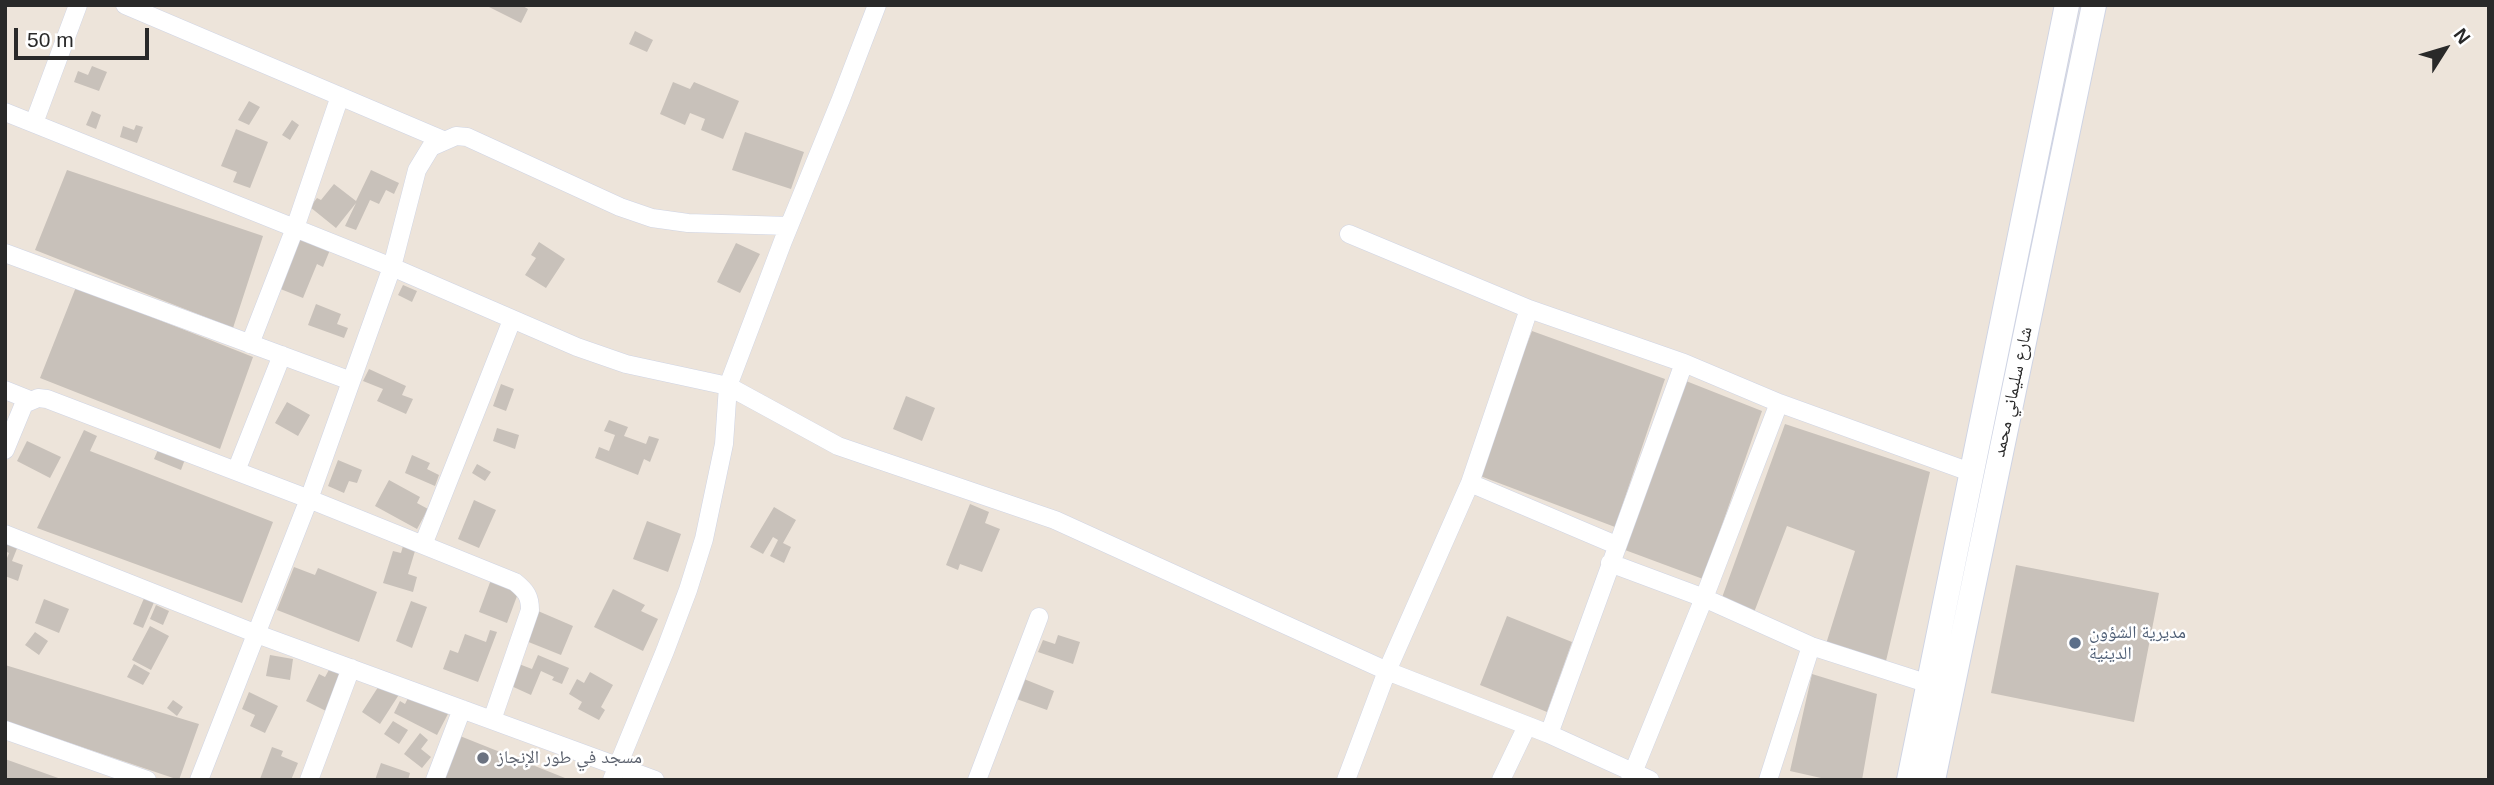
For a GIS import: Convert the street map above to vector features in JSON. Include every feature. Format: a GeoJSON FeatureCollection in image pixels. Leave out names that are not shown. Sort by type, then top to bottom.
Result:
{"type":"FeatureCollection","features":[{"type":"Feature","properties":{"kind":"street"},"geometry":{"type":"LineString","coordinates":[[34,123],[78,5]]}},
{"type":"Feature","properties":{"kind":"street"},"geometry":{"type":"LineString","coordinates":[[125,5],[443,140]]}},
{"type":"Feature","properties":{"kind":"street"},"geometry":{"type":"LineString","coordinates":[[614,773],[675,626],[704,539],[724,444],[728,386],[877,5]]}},
{"type":"Feature","properties":{"kind":"street","name":"شارع سليماني محمد"},"geometry":{"type":"LineString","coordinates":[[1909,780],[2067,5]]}},
{"type":"Feature","properties":{"kind":"street","name":"شارع سليماني محمد"},"geometry":{"type":"LineString","coordinates":[[1933,780],[2094,5]]}},
{"type":"Feature","properties":{"kind":"street"},"geometry":{"type":"LineString","coordinates":[[250,344],[295,228],[340,96]]}},
{"type":"Feature","properties":{"kind":"street"},"geometry":{"type":"LineString","coordinates":[[6,115],[34,123],[392,267],[578,347],[626,364],[728,386],[838,446],[1055,520],[1387,671],[1549,734],[1632,776],[1650,780]]}},
{"type":"Feature","properties":{"kind":"street"},"geometry":{"type":"LineString","coordinates":[[199,780],[309,499],[392,267],[417,170],[431,147],[456,136],[467,136],[620,207],[652,218],[688,223],[789,226]]}},
{"type":"Feature","properties":{"kind":"street"},"geometry":{"type":"LineString","coordinates":[[1349,234],[1529,309],[1684,363],[1779,403],[1970,472]]}},
{"type":"Feature","properties":{"kind":"street"},"geometry":{"type":"LineString","coordinates":[[5,253],[351,381]]}},
{"type":"Feature","properties":{"kind":"street"},"geometry":{"type":"LineString","coordinates":[[1346,780],[1387,671],[1470,483],[1529,309]]}},
{"type":"Feature","properties":{"kind":"street"},"geometry":{"type":"LineString","coordinates":[[423,545],[512,320]]}},
{"type":"Feature","properties":{"kind":"street"},"geometry":{"type":"LineString","coordinates":[[236,471],[282,355]]}},
{"type":"Feature","properties":{"kind":"street"},"geometry":{"type":"LineString","coordinates":[[1549,734],[1684,363]]}},
{"type":"Feature","properties":{"kind":"street"},"geometry":{"type":"LineString","coordinates":[[5,390],[30,400],[47,399],[309,499],[515,582],[526,590],[530,610],[492,720]]}},
{"type":"Feature","properties":{"kind":"street"},"geometry":{"type":"LineString","coordinates":[[5,450],[20,414],[30,400]]}},
{"type":"Feature","properties":{"kind":"street"},"geometry":{"type":"LineString","coordinates":[[1632,776],[1779,403]]}},
{"type":"Feature","properties":{"kind":"street"},"geometry":{"type":"LineString","coordinates":[[1470,483],[1616,545]]}},
{"type":"Feature","properties":{"kind":"street"},"geometry":{"type":"LineString","coordinates":[[5,534],[257,634],[492,720],[614,773],[655,780]]}},
{"type":"Feature","properties":{"kind":"street"},"geometry":{"type":"LineString","coordinates":[[1610,563],[1704,598],[1811,646],[1929,684]]}},
{"type":"Feature","properties":{"kind":"street"},"geometry":{"type":"LineString","coordinates":[[977,780],[1039,617]]}},
{"type":"Feature","properties":{"kind":"street"},"geometry":{"type":"LineString","coordinates":[[1768,780],[1811,646]]}},
{"type":"Feature","properties":{"kind":"street"},"geometry":{"type":"LineString","coordinates":[[309,780],[351,668]]}},
{"type":"Feature","properties":{"kind":"street"},"geometry":{"type":"LineString","coordinates":[[435,780],[462,709]]}},
{"type":"Feature","properties":{"kind":"street"},"geometry":{"type":"LineString","coordinates":[[1501,780],[1527,726]]}},
{"type":"Feature","properties":{"kind":"street"},"geometry":{"type":"LineString","coordinates":[[5,730],[147,780]]}},
{"type":"Feature","properties":{"kind":"building"},"geometry":{"type":"Polygon","coordinates":[[[485,5],[521,5],[528,9],[521,23],[485,5]]]}},
{"type":"Feature","properties":{"kind":"building"},"geometry":{"type":"Polygon","coordinates":[[[635,31],[653,40],[647,52],[629,44],[635,31]]]}},
{"type":"Feature","properties":{"kind":"building"},"geometry":{"type":"Polygon","coordinates":[[[92,66],[107,72],[99,91],[74,82],[78,71],[88,75],[92,66]]]}},
{"type":"Feature","properties":{"kind":"building"},"geometry":{"type":"Polygon","coordinates":[[[673,82],[690,89],[694,82],[739,101],[723,139],[701,130],[705,119],[690,113],[685,125],[660,114],[673,82]]]}},
{"type":"Feature","properties":{"kind":"building"},"geometry":{"type":"Polygon","coordinates":[[[249,101],[260,107],[249,125],[238,120],[249,101]]]}},
{"type":"Feature","properties":{"kind":"building"},"geometry":{"type":"Polygon","coordinates":[[[92,111],[101,115],[96,129],[86,125],[92,111]]]}},
{"type":"Feature","properties":{"kind":"building"},"geometry":{"type":"Polygon","coordinates":[[[292,120],[299,125],[290,140],[282,135],[292,120]]]}},
{"type":"Feature","properties":{"kind":"building"},"geometry":{"type":"Polygon","coordinates":[[[136,125],[143,127],[137,143],[120,137],[123,126],[134,130],[136,125]]]}},
{"type":"Feature","properties":{"kind":"building"},"geometry":{"type":"Polygon","coordinates":[[[236,129],[268,142],[250,188],[233,182],[237,172],[221,166],[236,129]]]}},
{"type":"Feature","properties":{"kind":"building"},"geometry":{"type":"Polygon","coordinates":[[[745,132],[804,152],[791,189],[732,170],[745,132]]]}},
{"type":"Feature","properties":{"kind":"building"},"geometry":{"type":"Polygon","coordinates":[[[67,170],[263,236],[233,328],[35,250],[67,170]]]}},
{"type":"Feature","properties":{"kind":"building"},"geometry":{"type":"Polygon","coordinates":[[[371,170],[399,183],[394,194],[386,190],[379,204],[370,200],[356,230],[345,226],[356,203],[336,228],[310,207],[317,198],[321,200],[334,184],[356,201],[371,170]]]}},
{"type":"Feature","properties":{"kind":"building"},"geometry":{"type":"Polygon","coordinates":[[[301,232],[332,245],[323,267],[317,264],[303,298],[278,288],[301,232]]]}},
{"type":"Feature","properties":{"kind":"building"},"geometry":{"type":"Polygon","coordinates":[[[539,242],[565,259],[546,288],[525,275],[536,258],[531,255],[539,242]]]}},
{"type":"Feature","properties":{"kind":"building"},"geometry":{"type":"Polygon","coordinates":[[[736,243],[760,254],[740,293],[717,282],[736,243]]]}},
{"type":"Feature","properties":{"kind":"building"},"geometry":{"type":"Polygon","coordinates":[[[403,285],[417,291],[412,302],[398,295],[403,285]]]}},
{"type":"Feature","properties":{"kind":"building"},"geometry":{"type":"Polygon","coordinates":[[[76,287],[253,357],[220,449],[40,378],[76,287]]]}},
{"type":"Feature","properties":{"kind":"building"},"geometry":{"type":"Polygon","coordinates":[[[316,304],[341,314],[337,324],[348,328],[344,338],[308,325],[316,304]]]}},
{"type":"Feature","properties":{"kind":"building"},"geometry":{"type":"Polygon","coordinates":[[[1532,331],[1665,379],[1615,527],[1475,474],[1532,331]]]}},
{"type":"Feature","properties":{"kind":"building"},"geometry":{"type":"Polygon","coordinates":[[[369,369],[406,386],[402,395],[413,399],[406,414],[377,401],[383,389],[363,381],[369,369]]]}},
{"type":"Feature","properties":{"kind":"building"},"geometry":{"type":"Polygon","coordinates":[[[1686,381],[1762,411],[1703,579],[1625,550],[1686,381]]]}},
{"type":"Feature","properties":{"kind":"building"},"geometry":{"type":"Polygon","coordinates":[[[501,384],[514,389],[506,411],[493,406],[501,384]]]}},
{"type":"Feature","properties":{"kind":"building"},"geometry":{"type":"Polygon","coordinates":[[[906,396],[935,408],[922,441],[893,429],[906,396]]]}},
{"type":"Feature","properties":{"kind":"building"},"geometry":{"type":"Polygon","coordinates":[[[287,402],[310,415],[298,436],[275,423],[287,402]]]}},
{"type":"Feature","properties":{"kind":"building"},"geometry":{"type":"Polygon","coordinates":[[[609,420],[628,427],[624,436],[646,444],[649,436],[659,439],[650,462],[644,459],[638,475],[595,458],[599,447],[609,451],[615,435],[604,431],[609,420]]]}},
{"type":"Feature","properties":{"kind":"building"},"geometry":{"type":"Polygon","coordinates":[[[1785,424],[1930,472],[1886,661],[1826,644],[1855,551],[1787,526],[1753,615],[1720,603],[1785,424]]]}},
{"type":"Feature","properties":{"kind":"building"},"geometry":{"type":"Polygon","coordinates":[[[497,428],[519,435],[515,449],[493,441],[497,428]]]}},
{"type":"Feature","properties":{"kind":"building"},"geometry":{"type":"Polygon","coordinates":[[[84,430],[97,436],[90,451],[273,522],[242,603],[37,528],[84,430]]]}},
{"type":"Feature","properties":{"kind":"building"},"geometry":{"type":"Polygon","coordinates":[[[27,441],[61,457],[50,478],[17,461],[27,441]]]}},
{"type":"Feature","properties":{"kind":"building"},"geometry":{"type":"Polygon","coordinates":[[[161,443],[187,454],[181,470],[154,459],[161,443]]]}},
{"type":"Feature","properties":{"kind":"building"},"geometry":{"type":"Polygon","coordinates":[[[412,455],[430,463],[427,469],[439,475],[435,486],[405,473],[412,455]]]}},
{"type":"Feature","properties":{"kind":"building"},"geometry":{"type":"Polygon","coordinates":[[[338,460],[362,470],[357,483],[349,481],[344,493],[328,486],[338,460]]]}},
{"type":"Feature","properties":{"kind":"building"},"geometry":{"type":"Polygon","coordinates":[[[477,464],[491,472],[485,481],[472,473],[477,464]]]}},
{"type":"Feature","properties":{"kind":"building"},"geometry":{"type":"Polygon","coordinates":[[[389,480],[420,497],[417,503],[428,509],[417,529],[375,506],[389,480]]]}},
{"type":"Feature","properties":{"kind":"building"},"geometry":{"type":"Polygon","coordinates":[[[474,500],[496,510],[479,548],[458,539],[474,500]]]}},
{"type":"Feature","properties":{"kind":"building"},"geometry":{"type":"Polygon","coordinates":[[[970,504],[989,512],[985,523],[1000,529],[982,572],[960,564],[958,570],[946,565],[970,504]]]}},
{"type":"Feature","properties":{"kind":"building"},"geometry":{"type":"Polygon","coordinates":[[[774,507],[796,520],[783,543],[791,547],[784,563],[770,556],[778,540],[773,537],[763,554],[750,547],[774,507]]]}},
{"type":"Feature","properties":{"kind":"building"},"geometry":{"type":"Polygon","coordinates":[[[647,521],[681,534],[668,572],[633,559],[647,521]]]}},
{"type":"Feature","properties":{"kind":"building"},"geometry":{"type":"Polygon","coordinates":[[[5,542],[18,546],[12,561],[23,565],[18,581],[5,576],[5,563],[9,553],[5,551],[5,542]]]}},
{"type":"Feature","properties":{"kind":"building"},"geometry":{"type":"Polygon","coordinates":[[[403,546],[415,551],[408,574],[417,577],[413,592],[383,583],[393,551],[401,553],[403,546]]]}},
{"type":"Feature","properties":{"kind":"building","name":"مديرية الشؤون الدينية"},"geometry":{"type":"Polygon","coordinates":[[[2016,565],[2159,593],[2134,722],[1991,693],[2016,565]]]}},
{"type":"Feature","properties":{"kind":"building"},"geometry":{"type":"Polygon","coordinates":[[[294,567],[315,575],[318,568],[377,592],[359,642],[277,610],[294,567]]]}},
{"type":"Feature","properties":{"kind":"building"},"geometry":{"type":"Polygon","coordinates":[[[492,577],[520,588],[507,623],[479,612],[492,577]]]}},
{"type":"Feature","properties":{"kind":"building"},"geometry":{"type":"Polygon","coordinates":[[[613,589],[645,605],[641,611],[658,619],[643,651],[594,627],[613,589]]]}},
{"type":"Feature","properties":{"kind":"building"},"geometry":{"type":"Polygon","coordinates":[[[145,596],[155,600],[143,628],[133,624],[145,596]]]}},
{"type":"Feature","properties":{"kind":"building"},"geometry":{"type":"Polygon","coordinates":[[[44,599],[69,609],[59,633],[35,623],[44,599]]]}},
{"type":"Feature","properties":{"kind":"building"},"geometry":{"type":"Polygon","coordinates":[[[411,601],[427,607],[412,648],[396,641],[411,601]]]}},
{"type":"Feature","properties":{"kind":"building"},"geometry":{"type":"Polygon","coordinates":[[[156,605],[169,611],[163,625],[150,619],[156,605]]]}},
{"type":"Feature","properties":{"kind":"building"},"geometry":{"type":"Polygon","coordinates":[[[538,611],[573,626],[561,655],[526,641],[538,611]]]}},
{"type":"Feature","properties":{"kind":"building"},"geometry":{"type":"Polygon","coordinates":[[[1507,616],[1572,642],[1547,712],[1480,685],[1507,616]]]}},
{"type":"Feature","properties":{"kind":"building"},"geometry":{"type":"Polygon","coordinates":[[[150,626],[169,636],[151,670],[132,660],[150,626]]]}},
{"type":"Feature","properties":{"kind":"building"},"geometry":{"type":"Polygon","coordinates":[[[490,630],[497,632],[478,682],[443,669],[450,650],[458,653],[465,634],[486,642],[490,630]]]}},
{"type":"Feature","properties":{"kind":"building"},"geometry":{"type":"Polygon","coordinates":[[[35,632],[48,641],[39,655],[25,645],[35,632]]]}},
{"type":"Feature","properties":{"kind":"building"},"geometry":{"type":"Polygon","coordinates":[[[1058,635],[1080,642],[1073,664],[1038,652],[1043,640],[1055,644],[1058,635]]]}},
{"type":"Feature","properties":{"kind":"building"},"geometry":{"type":"Polygon","coordinates":[[[270,655],[293,659],[290,680],[266,676],[270,655]]]}},
{"type":"Feature","properties":{"kind":"building"},"geometry":{"type":"Polygon","coordinates":[[[538,655],[569,668],[562,684],[541,671],[531,695],[509,685],[519,664],[532,669],[538,655]]]}},
{"type":"Feature","properties":{"kind":"building"},"geometry":{"type":"Polygon","coordinates":[[[134,664],[150,673],[143,685],[127,677],[134,664]]]}},
{"type":"Feature","properties":{"kind":"building"},"geometry":{"type":"Polygon","coordinates":[[[5,665],[199,724],[179,780],[5,721],[5,665]]]}},
{"type":"Feature","properties":{"kind":"building"},"geometry":{"type":"Polygon","coordinates":[[[330,668],[344,675],[326,711],[306,701],[319,674],[325,677],[330,668]]]}},
{"type":"Feature","properties":{"kind":"building"},"geometry":{"type":"Polygon","coordinates":[[[590,672],[613,685],[601,707],[605,710],[599,720],[578,709],[582,702],[569,694],[577,679],[584,683],[590,672]]]}},
{"type":"Feature","properties":{"kind":"building"},"geometry":{"type":"Polygon","coordinates":[[[1812,674],[1877,694],[1862,780],[1830,780],[1790,771],[1812,674]]]}},
{"type":"Feature","properties":{"kind":"building"},"geometry":{"type":"Polygon","coordinates":[[[1019,677],[1054,691],[1047,710],[1011,697],[1019,677]]]}},
{"type":"Feature","properties":{"kind":"building"},"geometry":{"type":"Polygon","coordinates":[[[382,681],[400,693],[380,724],[362,712],[382,681]]]}},
{"type":"Feature","properties":{"kind":"building"},"geometry":{"type":"Polygon","coordinates":[[[412,690],[450,710],[437,735],[394,713],[400,701],[405,704],[412,690]]]}},
{"type":"Feature","properties":{"kind":"building"},"geometry":{"type":"Polygon","coordinates":[[[249,692],[278,706],[265,733],[250,726],[255,715],[242,709],[249,692]]]}},
{"type":"Feature","properties":{"kind":"building"},"geometry":{"type":"Polygon","coordinates":[[[173,700],[183,707],[177,716],[167,708],[173,700]]]}},
{"type":"Feature","properties":{"kind":"building"},"geometry":{"type":"Polygon","coordinates":[[[393,721],[408,730],[399,744],[384,734],[393,721]]]}},
{"type":"Feature","properties":{"kind":"building"},"geometry":{"type":"Polygon","coordinates":[[[420,733],[428,740],[421,749],[431,757],[422,768],[404,754],[420,733]]]}},
{"type":"Feature","properties":{"kind":"building","name":"مسجد في طور الإنجاز"},"geometry":{"type":"Polygon","coordinates":[[[460,736],[570,780],[443,780],[460,736]]]}},
{"type":"Feature","properties":{"kind":"building"},"geometry":{"type":"Polygon","coordinates":[[[272,747],[283,751],[281,756],[298,763],[291,780],[260,779],[272,747]]]}},
{"type":"Feature","properties":{"kind":"building"},"geometry":{"type":"Polygon","coordinates":[[[5,759],[61,779],[61,780],[5,780],[5,759]]]}},
{"type":"Feature","properties":{"kind":"building"},"geometry":{"type":"Polygon","coordinates":[[[381,763],[410,773],[408,780],[375,780],[381,763]]]}},
{"type":"Feature","properties":{"kind":"place","name":"مديرية الشؤون الدينية"},"geometry":{"type":"Point","coordinates":[2075,643]}},
{"type":"Feature","properties":{"kind":"place","name":"مسجد في طور الإنجاز"},"geometry":{"type":"Point","coordinates":[483,758]}}]}
